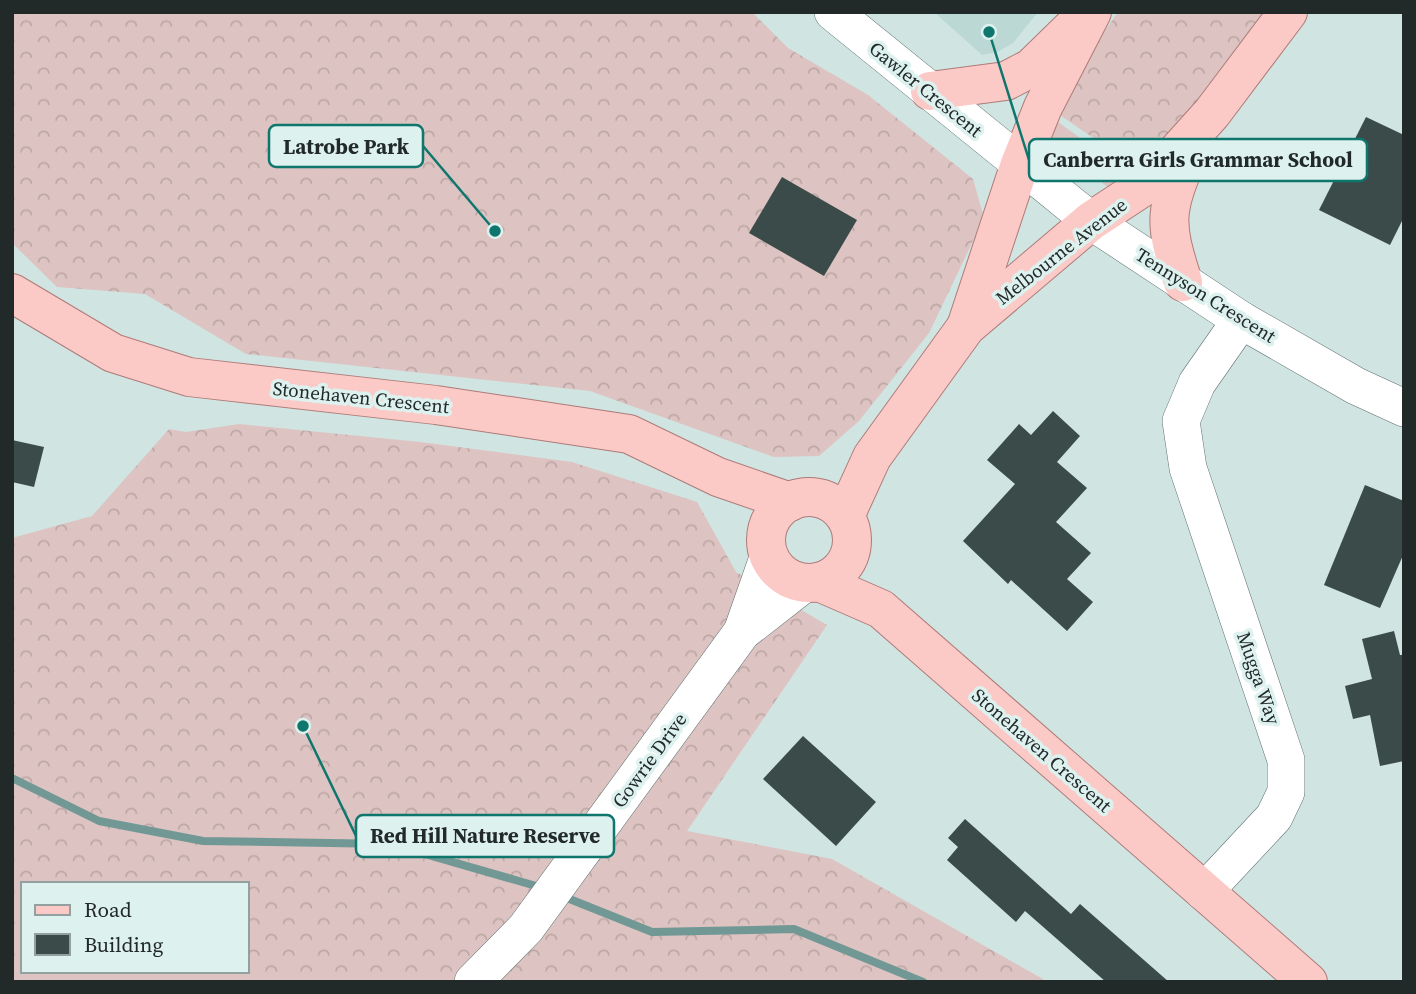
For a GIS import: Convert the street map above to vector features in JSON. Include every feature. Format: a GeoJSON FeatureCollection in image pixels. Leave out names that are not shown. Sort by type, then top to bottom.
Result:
{"type":"FeatureCollection","features":[{"type":"Feature","properties":{"kind":"main road"},"geometry":{"type":"LineString","coordinates":[[929,91],[1006,81],[1031,68],[1090,12]]}},
{"type":"Feature","properties":{"kind":"main road","name":"Melbourne Avenue"},"geometry":{"type":"LineString","coordinates":[[966,327],[1020,164],[1043,107],[1090,12]]}},
{"type":"Feature","properties":{"kind":"main road","name":"Melbourne Avenue"},"geometry":{"type":"LineString","coordinates":[[825,516],[872,457],[966,327],[1091,221],[1149,183],[1201,125],[1288,12]]}},
{"type":"Feature","properties":{"kind":"main road"},"geometry":{"type":"LineString","coordinates":[[1183,282],[1170,242],[1168,203],[1201,125]]}},
{"type":"Feature","properties":{"kind":"main road","name":"Stonehaven Crescent"},"geometry":{"type":"LineString","coordinates":[[12,293],[113,353],[189,377],[436,405],[629,434],[718,477],[825,516],[881,609],[1204,892]]}},
{"type":"Feature","properties":{"kind":"main road","name":"Stonehaven Crescent"},"geometry":{"type":"LineString","coordinates":[[718,477],[767,551]]}},
{"type":"Feature","properties":{"kind":"main road"},"geometry":{"type":"LineString","coordinates":[[825,516],[841,569],[812,582],[781,573],[767,551],[771,520],[825,516]]}},
{"type":"Feature","properties":{"kind":"main road","name":"Stonehaven Crescent"},"geometry":{"type":"LineString","coordinates":[[812,582],[881,609]]}},
{"type":"Feature","properties":{"kind":"main road"},"geometry":{"type":"LineString","coordinates":[[1204,892],[1308,982]]}},
{"type":"Feature","properties":{"kind":"street","name":"Gawler Crescent"},"geometry":{"type":"LineString","coordinates":[[833,12],[1020,164]]}},
{"type":"Feature","properties":{"kind":"street","name":"Tennyson Crescent"},"geometry":{"type":"LineString","coordinates":[[1020,164],[1091,221],[1241,320],[1356,386],[1404,408]]}},
{"type":"Feature","properties":{"kind":"street","name":"Mugga Way"},"geometry":{"type":"LineString","coordinates":[[1204,892],[1274,817],[1286,792],[1286,760],[1188,468],[1181,421],[1197,383],[1241,320]]}},
{"type":"Feature","properties":{"kind":"street","name":"Gowrie Drive"},"geometry":{"type":"LineString","coordinates":[[742,632],[767,551]]}},
{"type":"Feature","properties":{"kind":"street","name":"Gowrie Drive"},"geometry":{"type":"LineString","coordinates":[[473,982],[526,928],[742,632],[812,582]]}},
{"type":"Feature","properties":{"kind":"shaded area"},"geometry":{"type":"Polygon","coordinates":[[[934,12],[1038,12],[1013,43],[997,52],[982,55],[934,12]]]}},
{"type":"Feature","properties":{"kind":"green space"},"geometry":{"type":"Polygon","coordinates":[[[12,12],[752,12],[788,48],[868,95],[973,179],[984,218],[929,333],[859,421],[819,456],[774,457],[590,391],[246,354],[145,294],[57,287],[12,243],[12,12]]]}},
{"type":"Feature","properties":{"kind":"green space"},"geometry":{"type":"Polygon","coordinates":[[[1118,12],[1264,12],[1161,150],[1140,170],[1057,113],[1071,79],[1118,12]]]}},
{"type":"Feature","properties":{"kind":"green space"},"geometry":{"type":"Polygon","coordinates":[[[1053,122],[1058,122],[1130,174],[1109,188],[1052,145],[1050,141],[1053,122]]]}},
{"type":"Feature","properties":{"kind":"green space"},"geometry":{"type":"Polygon","coordinates":[[[239,424],[420,442],[572,462],[697,502],[736,572],[827,625],[687,831],[832,859],[1048,982],[12,982],[12,538],[92,516],[169,429],[186,432],[239,424]]]}},
{"type":"Feature","properties":{"kind":"building"},"geometry":{"type":"Polygon","coordinates":[[[1366,117],[1404,135],[1404,217],[1390,245],[1319,210],[1366,117]]]}},
{"type":"Feature","properties":{"kind":"building"},"geometry":{"type":"Polygon","coordinates":[[[782,177],[857,220],[824,276],[749,233],[782,177]]]}},
{"type":"Feature","properties":{"kind":"building"},"geometry":{"type":"Polygon","coordinates":[[[1053,411],[1080,436],[1057,462],[1087,488],[1056,522],[1091,553],[1067,579],[1093,602],[1067,631],[1011,580],[1008,584],[963,541],[1015,484],[987,460],[1019,424],[1031,435],[1053,411]]]}},
{"type":"Feature","properties":{"kind":"building"},"geometry":{"type":"Polygon","coordinates":[[[12,440],[44,447],[34,487],[12,482],[12,440]]]}},
{"type":"Feature","properties":{"kind":"building"},"geometry":{"type":"Polygon","coordinates":[[[1365,485],[1404,501],[1404,553],[1380,608],[1324,585],[1365,485]]]}},
{"type":"Feature","properties":{"kind":"building"},"geometry":{"type":"Polygon","coordinates":[[[1394,631],[1400,655],[1404,655],[1404,761],[1380,766],[1370,715],[1353,719],[1345,686],[1372,679],[1362,639],[1394,631]]]}},
{"type":"Feature","properties":{"kind":"building"},"geometry":{"type":"Polygon","coordinates":[[[803,736],[876,802],[836,846],[763,779],[803,736]]]}},
{"type":"Feature","properties":{"kind":"building"},"geometry":{"type":"Polygon","coordinates":[[[965,819],[1071,914],[1080,904],[1169,982],[1106,982],[1025,911],[1016,922],[947,860],[958,847],[948,838],[965,819]]]}},
{"type":"Feature","properties":{"kind":"waterway"},"geometry":{"type":"LineString","coordinates":[[12,778],[99,821],[203,841],[390,844],[543,888]]}},
{"type":"Feature","properties":{"kind":"waterway"},"geometry":{"type":"LineString","coordinates":[[562,896],[652,932],[794,929],[923,982]]}},
{"type":"Feature","properties":{"kind":"place","name":"Canberra Girls Grammar School"},"geometry":{"type":"Point","coordinates":[989,32]}},
{"type":"Feature","properties":{"kind":"place","name":"Latrobe Park"},"geometry":{"type":"Point","coordinates":[495,231]}},
{"type":"Feature","properties":{"kind":"place","name":"Red Hill Nature Reserve"},"geometry":{"type":"Point","coordinates":[303,726]}}]}
